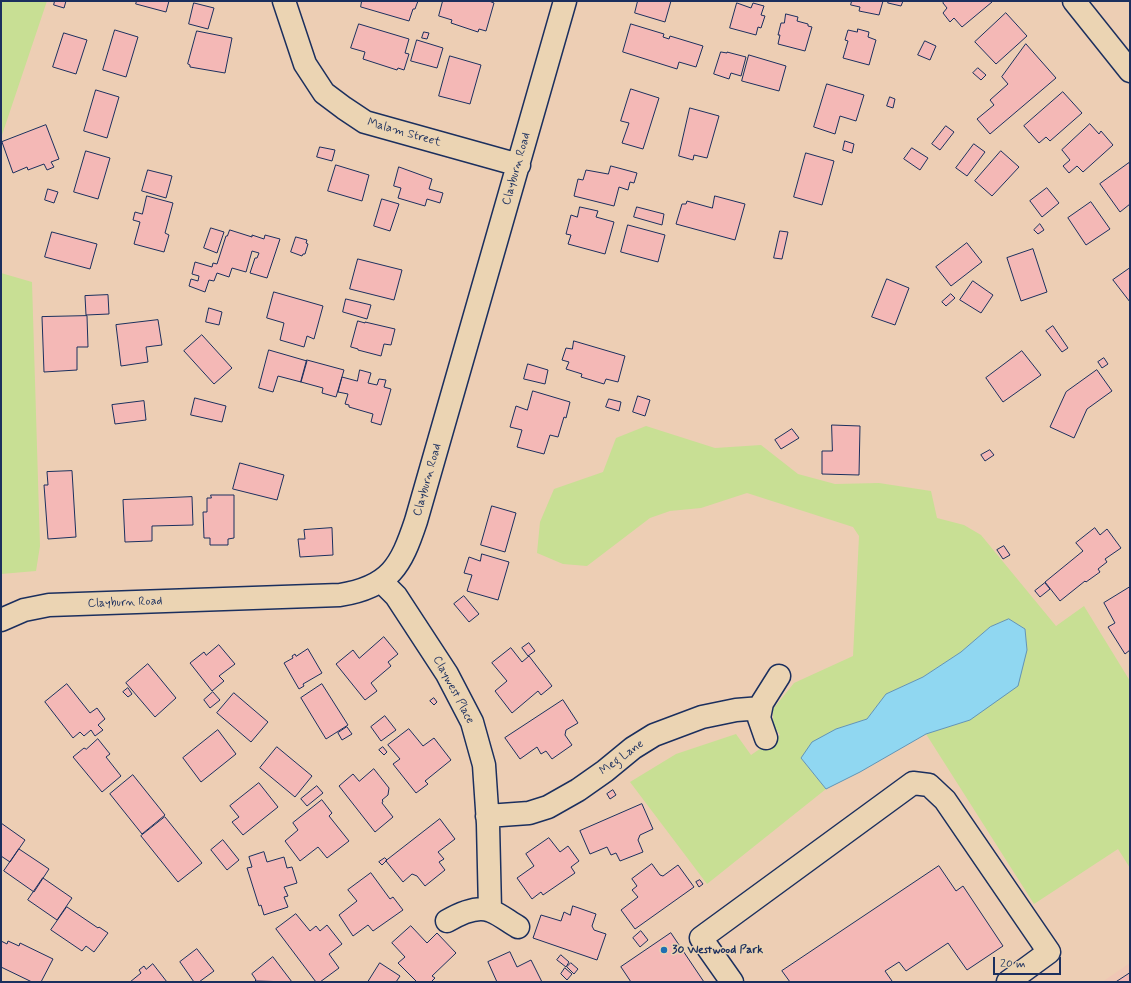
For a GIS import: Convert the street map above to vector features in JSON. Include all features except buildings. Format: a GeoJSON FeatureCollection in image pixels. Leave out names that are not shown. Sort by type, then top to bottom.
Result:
{"type":"FeatureCollection","features":[{"type":"Feature","properties":{"kind":"street","name":"Malam Street"},"geometry":{"type":"LineString","coordinates":[[284,1],[305,64],[324,93],[344,108],[365,122],[519,165]]}},
{"type":"Feature","properties":{"kind":"street","name":"Clayburn Road"},"geometry":{"type":"LineString","coordinates":[[1,620],[24,610],[49,605],[340,595],[356,592],[381,581],[399,561],[409,541],[519,165],[565,1]]}},
{"type":"Feature","properties":{"kind":"street"},"geometry":{"type":"LineString","coordinates":[[1074,1],[1130,70]]}},
{"type":"Feature","properties":{"kind":"street","name":"Claywest Place"},"geometry":{"type":"LineString","coordinates":[[381,581],[396,596],[447,674],[472,722],[484,765],[490,910]]}},
{"type":"Feature","properties":{"kind":"street"},"geometry":{"type":"LineString","coordinates":[[766,738],[759,718],[762,703],[779,676]]}},
{"type":"Feature","properties":{"kind":"street","name":"Meg Lane"},"geometry":{"type":"LineString","coordinates":[[487,816],[530,813],[548,807],[578,790],[605,771],[633,748],[661,733],[702,717],[736,710],[761,708]]}},
{"type":"Feature","properties":{"kind":"street"},"geometry":{"type":"LineString","coordinates":[[732,982],[701,938],[913,783],[929,785],[945,800],[1050,952],[1008,982]]}},
{"type":"Feature","properties":{"kind":"street"},"geometry":{"type":"LineString","coordinates":[[447,921],[459,914],[478,909],[490,910],[518,927]]}},
{"type":"Feature","properties":{"kind":"shaded area"},"geometry":{"type":"Polygon","coordinates":[[[1130,963],[1130,982],[1102,982],[1130,963]]]}},
{"type":"Feature","properties":{"kind":"green space"},"geometry":{"type":"Polygon","coordinates":[[[1,1],[47,1],[1,138],[1,1]]]}},
{"type":"Feature","properties":{"kind":"green space"},"geometry":{"type":"Polygon","coordinates":[[[1,273],[32,282],[40,546],[36,571],[1,574],[1,273]]]}},
{"type":"Feature","properties":{"kind":"green space"},"geometry":{"type":"Polygon","coordinates":[[[646,426],[715,448],[761,445],[798,474],[835,484],[879,483],[931,491],[937,518],[964,525],[981,535],[1056,626],[1084,606],[1130,681],[1130,868],[1118,849],[1034,904],[926,734],[970,720],[1027,650],[1025,629],[1009,619],[990,627],[961,652],[923,677],[886,694],[867,719],[836,729],[801,758],[826,789],[707,884],[630,782],[676,754],[736,734],[751,755],[780,735],[773,725],[773,709],[794,683],[853,656],[859,536],[853,527],[747,493],[701,508],[670,511],[650,518],[587,566],[563,564],[537,553],[540,522],[554,489],[603,472],[616,438],[646,426]]]}},
{"type":"Feature","properties":{"kind":"water"},"geometry":{"type":"Polygon","coordinates":[[[1009,619],[1025,629],[1027,650],[1018,686],[970,720],[926,734],[860,772],[826,789],[801,758],[812,742],[836,729],[867,719],[886,694],[923,677],[961,652],[990,627],[1009,619]]]}},
{"type":"Feature","properties":{"kind":"place","name":"30 Westwood Park"},"geometry":{"type":"Point","coordinates":[664,950]}}]}
